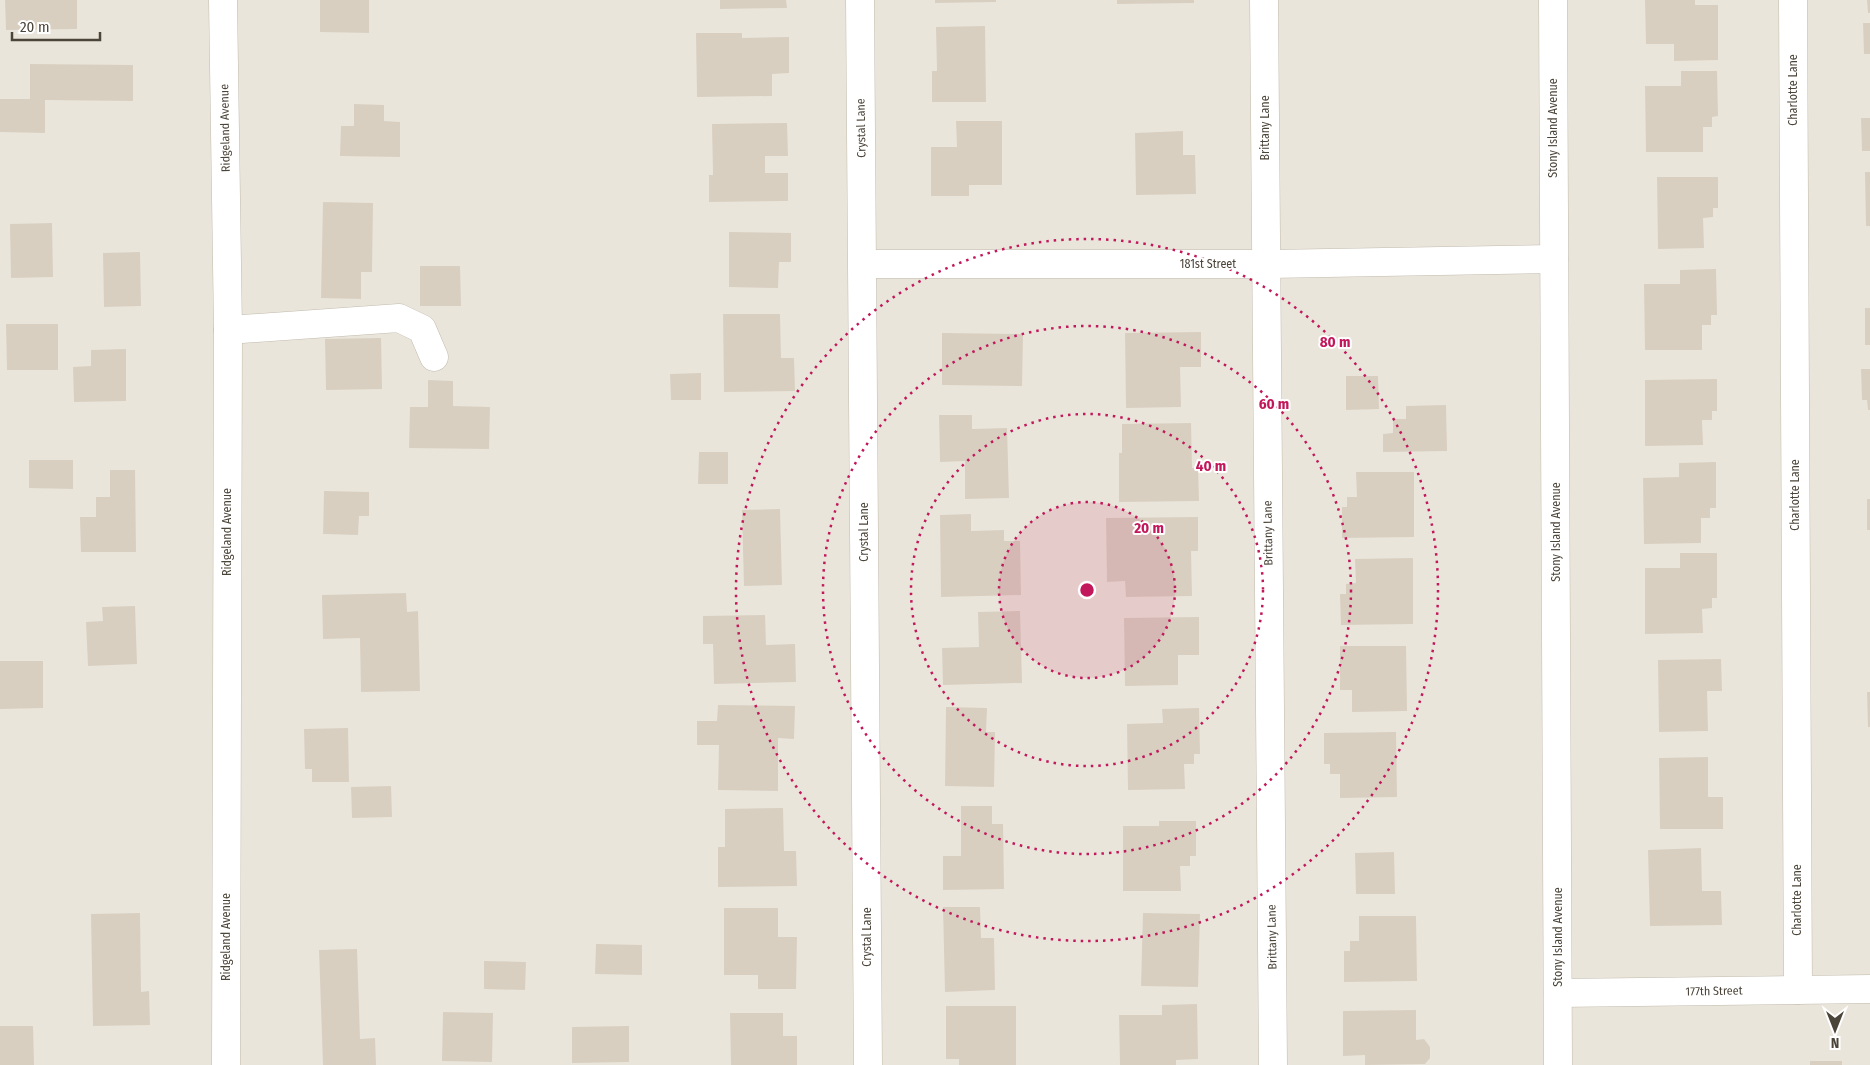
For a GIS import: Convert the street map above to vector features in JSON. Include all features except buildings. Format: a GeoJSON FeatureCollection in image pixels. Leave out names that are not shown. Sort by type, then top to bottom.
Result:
{"type":"FeatureCollection","features":[{"type":"Feature","properties":{"kind":"street","name":"Ridgeland Avenue"},"geometry":{"type":"LineString","coordinates":[[223,0],[228,330],[226,1065]]}},
{"type":"Feature","properties":{"kind":"street","name":"Crystal Lane"},"geometry":{"type":"LineString","coordinates":[[860,0],[868,1065]]}},
{"type":"Feature","properties":{"kind":"street","name":"Brittany Lane"},"geometry":{"type":"LineString","coordinates":[[1264,0],[1273,1065]]}},
{"type":"Feature","properties":{"kind":"street","name":"Stony Island Avenue"},"geometry":{"type":"LineString","coordinates":[[1552,0],[1558,1065]]}},
{"type":"Feature","properties":{"kind":"street","name":"Charlotte Lane"},"geometry":{"type":"LineString","coordinates":[[1793,0],[1798,990]]}},
{"type":"Feature","properties":{"kind":"street","name":"181st Street"},"geometry":{"type":"LineString","coordinates":[[863,264],[1266,264],[1554,259]]}},
{"type":"Feature","properties":{"kind":"street"},"geometry":{"type":"LineString","coordinates":[[228,330],[399,318],[422,329],[434,357]]}},
{"type":"Feature","properties":{"kind":"street","name":"177th Street"},"geometry":{"type":"LineString","coordinates":[[1558,992],[1870,989]]}},
{"type":"Feature","properties":{"kind":"shaded area"},"geometry":{"type":"Polygon","coordinates":[[[0,0],[1870,0],[1870,1065],[0,1065],[0,0]]]}}]}
